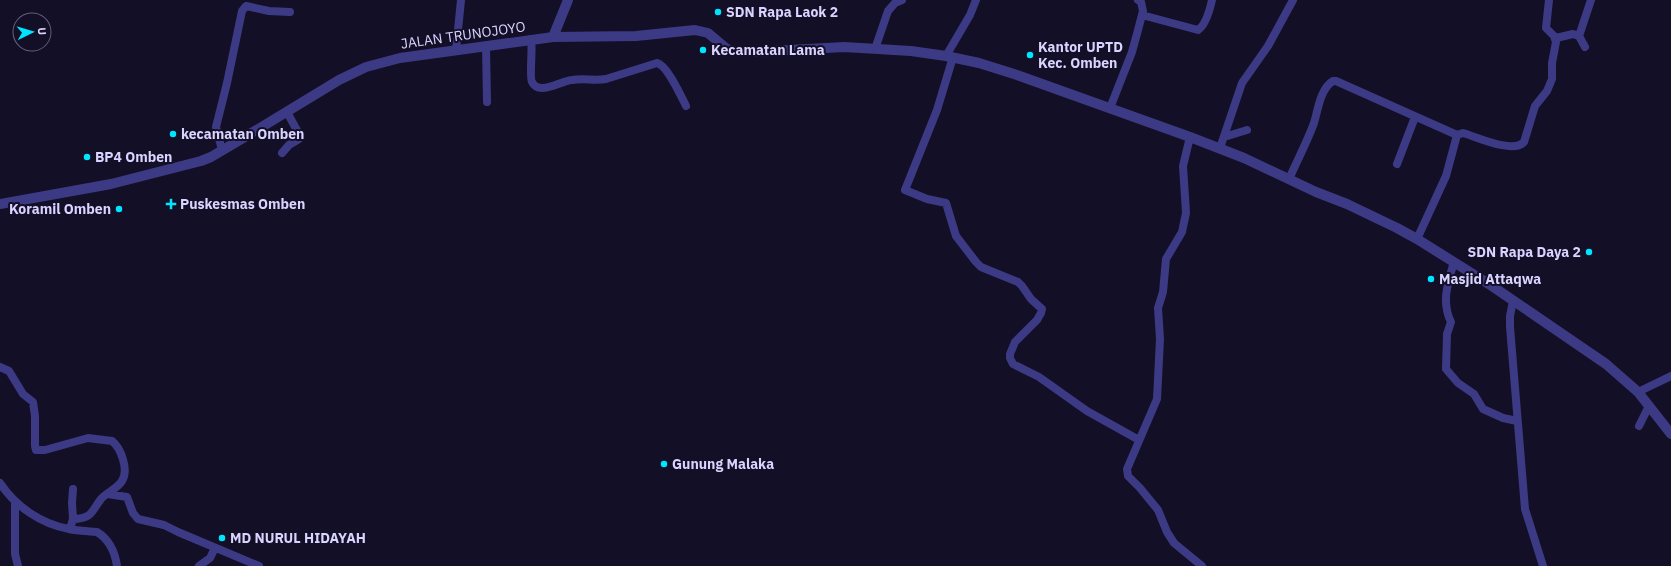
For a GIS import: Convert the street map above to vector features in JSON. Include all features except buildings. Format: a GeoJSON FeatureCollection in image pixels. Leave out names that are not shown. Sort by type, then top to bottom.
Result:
{"type":"FeatureCollection","features":[{"type":"Feature","properties":{"kind":"street"},"geometry":{"type":"LineString","coordinates":[[456,50],[460,0]]}},
{"type":"Feature","properties":{"kind":"street"},"geometry":{"type":"LineString","coordinates":[[553,37],[568,0]]}},
{"type":"Feature","properties":{"kind":"street"},"geometry":{"type":"LineString","coordinates":[[875,49],[888,11],[895,3],[902,0]]}},
{"type":"Feature","properties":{"kind":"street"},"geometry":{"type":"LineString","coordinates":[[976,0],[949,56],[939,105],[905,190],[927,199],[946,204],[956,236],[976,262],[982,267],[1018,282],[1031,300],[1042,309],[1037,320],[1015,342],[1010,354],[1013,364],[1039,377],[1087,411],[1140,440]]}},
{"type":"Feature","properties":{"kind":"street"},"geometry":{"type":"LineString","coordinates":[[1110,108],[1132,52],[1142,15],[1143,6],[1138,0]]}},
{"type":"Feature","properties":{"kind":"street"},"geometry":{"type":"LineString","coordinates":[[1142,15],[1198,30],[1205,21],[1212,0]]}},
{"type":"Feature","properties":{"kind":"street"},"geometry":{"type":"LineString","coordinates":[[1220,148],[1242,83],[1268,46],[1293,0]]}},
{"type":"Feature","properties":{"kind":"street"},"geometry":{"type":"LineString","coordinates":[[1548,0],[1546,28],[1556,38]]}},
{"type":"Feature","properties":{"kind":"street"},"geometry":{"type":"LineString","coordinates":[[1579,36],[1591,0]]}},
{"type":"Feature","properties":{"kind":"street"},"geometry":{"type":"LineString","coordinates":[[222,150],[216,127],[242,10],[246,6],[250,6],[269,11],[290,12]]}},
{"type":"Feature","properties":{"kind":"street","name":"JALAN TRUNOJOYO"},"geometry":{"type":"LineString","coordinates":[[0,204],[82,190],[143,176],[201,160],[222,150],[339,80],[370,66],[400,58],[553,37],[648,36],[695,30],[708,33],[726,49],[735,51],[755,52],[825,48],[927,52],[979,63],[1017,75],[1220,148],[1289,180],[1348,204],[1417,239],[1514,301],[1601,360],[1638,392],[1671,434]]}},
{"type":"Feature","properties":{"kind":"street"},"geometry":{"type":"LineString","coordinates":[[1556,38],[1573,34],[1579,36],[1585,47]]}},
{"type":"Feature","properties":{"kind":"street"},"geometry":{"type":"LineString","coordinates":[[1289,180],[1314,122],[1319,103],[1331,82],[1338,82],[1457,135],[1463,133],[1497,144],[1516,147],[1522,145],[1535,106],[1551,85],[1556,38]]}},
{"type":"Feature","properties":{"kind":"street"},"geometry":{"type":"LineString","coordinates":[[531,40],[533,49],[531,79],[533,84],[537,87],[542,88],[573,80],[598,81],[657,63],[661,64],[666,70],[686,106]]}},
{"type":"Feature","properties":{"kind":"street"},"geometry":{"type":"LineString","coordinates":[[486,46],[487,102]]}},
{"type":"Feature","properties":{"kind":"street"},"geometry":{"type":"LineString","coordinates":[[282,153],[288,145],[300,138],[299,132],[287,112]]}},
{"type":"Feature","properties":{"kind":"street"},"geometry":{"type":"LineString","coordinates":[[1397,164],[1415,117]]}},
{"type":"Feature","properties":{"kind":"street"},"geometry":{"type":"LineString","coordinates":[[1224,137],[1248,130]]}},
{"type":"Feature","properties":{"kind":"street"},"geometry":{"type":"LineString","coordinates":[[1417,239],[1446,176],[1457,135]]}},
{"type":"Feature","properties":{"kind":"street"},"geometry":{"type":"LineString","coordinates":[[1190,137],[1183,166],[1186,213],[1179,238],[1166,260],[1163,292],[1158,308],[1160,339],[1157,399],[1128,465],[1127,473],[1158,510],[1166,532],[1174,543],[1202,566]]}},
{"type":"Feature","properties":{"kind":"street"},"geometry":{"type":"LineString","coordinates":[[1454,262],[1445,294],[1448,318],[1451,322],[1447,334],[1446,369],[1458,383],[1474,394],[1483,409],[1503,418],[1517,421]]}},
{"type":"Feature","properties":{"kind":"street"},"geometry":{"type":"LineString","coordinates":[[1514,301],[1510,316],[1510,327],[1525,508],[1543,566]]}},
{"type":"Feature","properties":{"kind":"street"},"geometry":{"type":"LineString","coordinates":[[0,367],[9,371],[23,394],[34,402],[36,450],[45,450],[88,438],[110,440],[114,442],[118,448],[122,459],[124,474],[122,481],[101,500],[94,512],[85,517],[73,519]]}},
{"type":"Feature","properties":{"kind":"street"},"geometry":{"type":"LineString","coordinates":[[1638,392],[1671,376]]}},
{"type":"Feature","properties":{"kind":"street"},"geometry":{"type":"LineString","coordinates":[[1639,426],[1649,406]]}},
{"type":"Feature","properties":{"kind":"street"},"geometry":{"type":"LineString","coordinates":[[0,483],[15,501],[43,521],[70,530],[97,532],[100,534],[114,550],[117,566]]}},
{"type":"Feature","properties":{"kind":"street"},"geometry":{"type":"LineString","coordinates":[[70,530],[73,519],[73,489]]}},
{"type":"Feature","properties":{"kind":"street"},"geometry":{"type":"LineString","coordinates":[[108,494],[126,497],[133,513],[138,519],[164,525],[259,566]]}},
{"type":"Feature","properties":{"kind":"street"},"geometry":{"type":"LineString","coordinates":[[15,501],[15,554],[18,566]]}},
{"type":"Feature","properties":{"kind":"street"},"geometry":{"type":"LineString","coordinates":[[199,566],[210,558],[215,548]]}},
{"type":"Feature","properties":{"kind":"place","name":"SDN Rapa Laok 2"},"geometry":{"type":"Point","coordinates":[718,12]}},
{"type":"Feature","properties":{"kind":"place","name":"Kecamatan Lama"},"geometry":{"type":"Point","coordinates":[703,50]}},
{"type":"Feature","properties":{"kind":"place","name":"Kantor UPTD Kec. Omben"},"geometry":{"type":"Point","coordinates":[1030,55]}},
{"type":"Feature","properties":{"kind":"place","name":"kecamatan Omben"},"geometry":{"type":"Point","coordinates":[173,134]}},
{"type":"Feature","properties":{"kind":"place","name":"BP4 Omben"},"geometry":{"type":"Point","coordinates":[87,157]}},
{"type":"Feature","properties":{"kind":"place","name":"Puskesmas Omben"},"geometry":{"type":"Point","coordinates":[171,204]}},
{"type":"Feature","properties":{"kind":"place","name":"Koramil Omben"},"geometry":{"type":"Point","coordinates":[119,209]}},
{"type":"Feature","properties":{"kind":"place","name":"SDN Rapa Daya 2"},"geometry":{"type":"Point","coordinates":[1589,252]}},
{"type":"Feature","properties":{"kind":"place","name":"Masjid Attaqwa"},"geometry":{"type":"Point","coordinates":[1431,279]}},
{"type":"Feature","properties":{"kind":"place","name":"Gunung Malaka"},"geometry":{"type":"Point","coordinates":[664,464]}},
{"type":"Feature","properties":{"kind":"place","name":"MD NURUL HIDAYAH"},"geometry":{"type":"Point","coordinates":[222,538]}}]}
